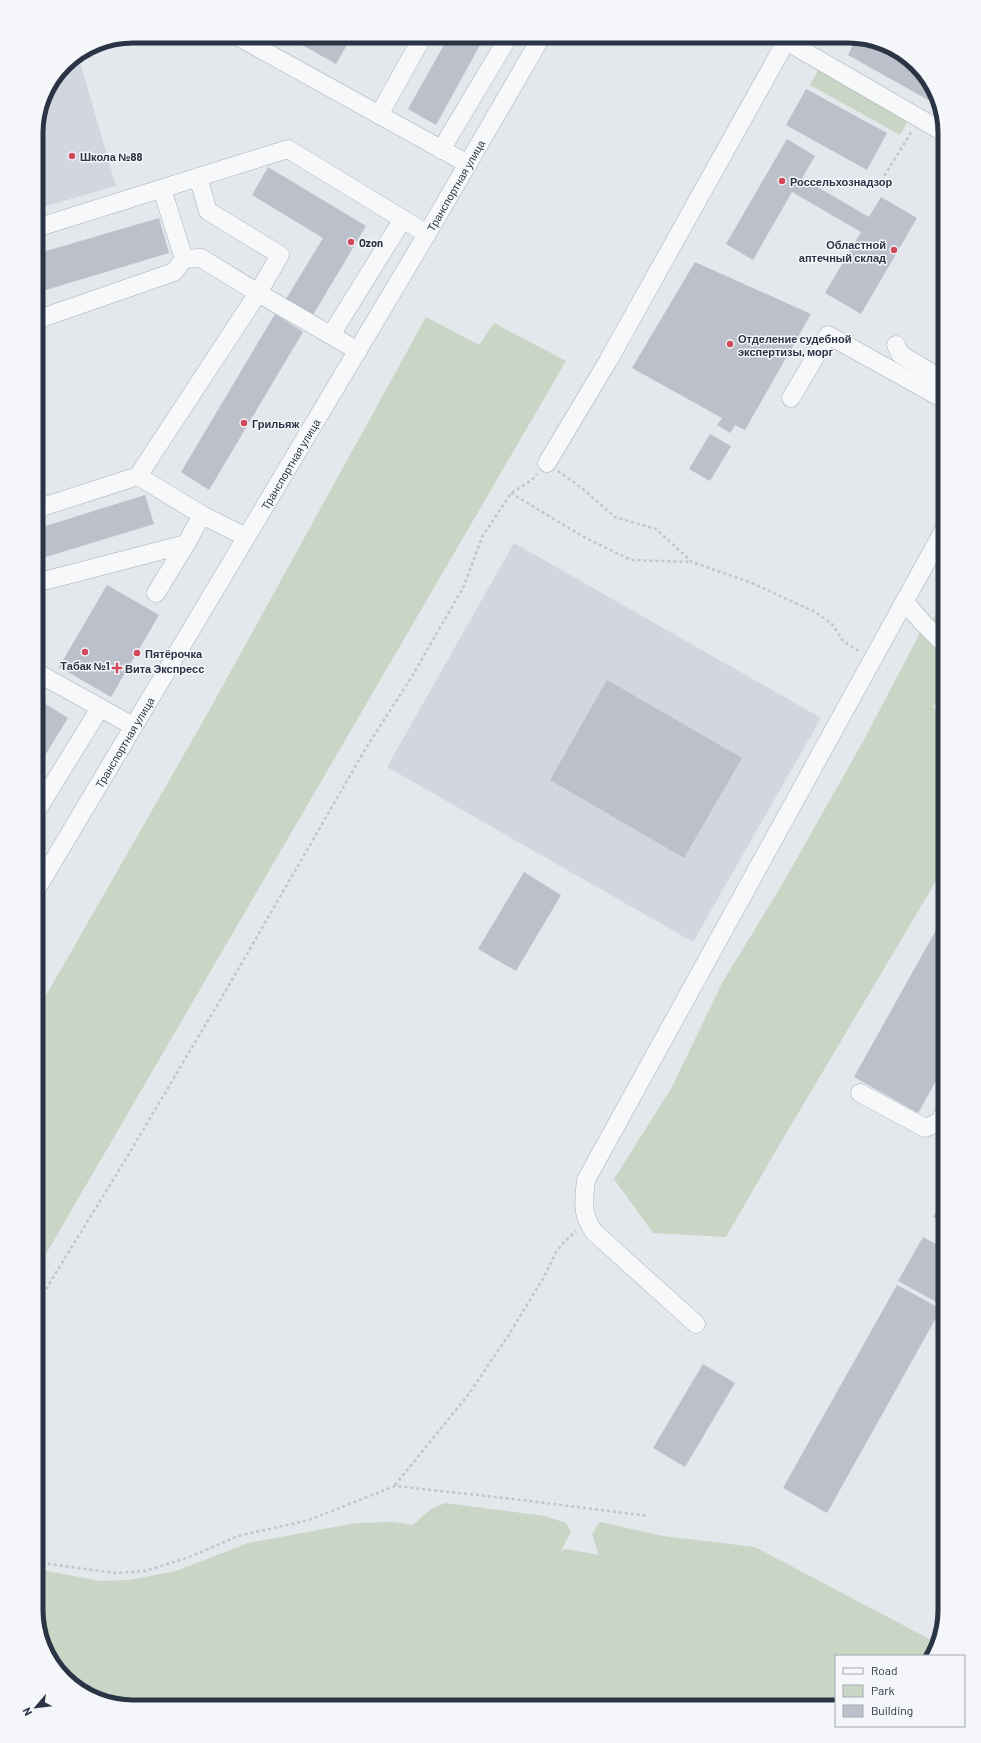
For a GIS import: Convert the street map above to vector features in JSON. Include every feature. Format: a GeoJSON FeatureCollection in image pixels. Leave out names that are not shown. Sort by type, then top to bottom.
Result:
{"type":"FeatureCollection","features":[{"type":"Feature","properties":{"kind":"street"},"geometry":{"type":"LineString","coordinates":[[250,43],[468,164]]}},
{"type":"Feature","properties":{"kind":"street"},"geometry":{"type":"LineString","coordinates":[[379,115],[419,43]]}},
{"type":"Feature","properties":{"kind":"street"},"geometry":{"type":"LineString","coordinates":[[441,150],[505,43]]}},
{"type":"Feature","properties":{"kind":"street","name":"Транспортная улица"},"geometry":{"type":"LineString","coordinates":[[43,878],[358,351],[538,43]]}},
{"type":"Feature","properties":{"kind":"street"},"geometry":{"type":"LineString","coordinates":[[547,463],[608,361],[785,43]]}},
{"type":"Feature","properties":{"kind":"street"},"geometry":{"type":"LineString","coordinates":[[794,43],[938,129]]}},
{"type":"Feature","properties":{"kind":"street"},"geometry":{"type":"LineString","coordinates":[[43,226],[288,149],[427,234]]}},
{"type":"Feature","properties":{"kind":"street"},"geometry":{"type":"LineString","coordinates":[[43,507],[138,476],[258,293],[280,256],[208,211],[198,177]]}},
{"type":"Feature","properties":{"kind":"street"},"geometry":{"type":"LineString","coordinates":[[162,189],[184,259]]}},
{"type":"Feature","properties":{"kind":"street"},"geometry":{"type":"LineString","coordinates":[[331,335],[402,219]]}},
{"type":"Feature","properties":{"kind":"street"},"geometry":{"type":"LineString","coordinates":[[43,318],[174,272],[184,259],[201,258],[358,351]]}},
{"type":"Feature","properties":{"kind":"street"},"geometry":{"type":"LineString","coordinates":[[790,398],[828,335],[938,396]]}},
{"type":"Feature","properties":{"kind":"street"},"geometry":{"type":"LineString","coordinates":[[896,346],[900,354],[938,377]]}},
{"type":"Feature","properties":{"kind":"street"},"geometry":{"type":"LineString","coordinates":[[138,476],[202,515],[246,537]]}},
{"type":"Feature","properties":{"kind":"street"},"geometry":{"type":"LineString","coordinates":[[156,593],[202,515]]}},
{"type":"Feature","properties":{"kind":"street"},"geometry":{"type":"LineString","coordinates":[[696,1324],[594,1232],[587,1222],[583,1211],[586,1180],[938,541]]}},
{"type":"Feature","properties":{"kind":"street"},"geometry":{"type":"LineString","coordinates":[[43,580],[186,544]]}},
{"type":"Feature","properties":{"kind":"street"},"geometry":{"type":"LineString","coordinates":[[905,602],[938,638]]}},
{"type":"Feature","properties":{"kind":"street"},"geometry":{"type":"LineString","coordinates":[[43,676],[133,726]]}},
{"type":"Feature","properties":{"kind":"street"},"geometry":{"type":"LineString","coordinates":[[43,801],[100,708]]}},
{"type":"Feature","properties":{"kind":"street"},"geometry":{"type":"LineString","coordinates":[[860,1093],[925,1128],[938,1122]]}},
{"type":"Feature","properties":{"kind":"path"},"geometry":{"type":"LineString","coordinates":[[878,186],[919,118]]}},
{"type":"Feature","properties":{"kind":"path"},"geometry":{"type":"LineString","coordinates":[[43,1296],[49,1284],[122,1167],[366,748],[411,678],[464,586],[482,537],[511,493],[532,480],[547,463],[583,489],[615,517],[656,529],[692,562]]}},
{"type":"Feature","properties":{"kind":"path"},"geometry":{"type":"LineString","coordinates":[[511,493],[582,536],[631,560],[692,562],[752,583],[815,612],[833,625],[842,640],[859,652],[877,653]]}},
{"type":"Feature","properties":{"kind":"path"},"geometry":{"type":"LineString","coordinates":[[395,1486],[468,1395],[508,1336],[544,1277],[556,1252],[564,1242],[587,1222]]}},
{"type":"Feature","properties":{"kind":"path"},"geometry":{"type":"LineString","coordinates":[[43,1563],[114,1573],[146,1571],[192,1556],[238,1536],[309,1520],[395,1486],[648,1516]]}},
{"type":"Feature","properties":{"kind":"shaded area","name":"Школа №88"},"geometry":{"type":"Polygon","coordinates":[[[79,60],[116,186],[43,207],[43,127],[46,109],[58,83],[65,73],[79,60]]]}},
{"type":"Feature","properties":{"kind":"shaded area"},"geometry":{"type":"Polygon","coordinates":[[[514,543],[821,718],[693,942],[387,767],[514,543]]]}},
{"type":"Feature","properties":{"kind":"green space"},"geometry":{"type":"Polygon","coordinates":[[[820,67],[908,120],[900,135],[810,85],[820,67]]]}},
{"type":"Feature","properties":{"kind":"green space"},"geometry":{"type":"Polygon","coordinates":[[[426,317],[479,345],[494,323],[566,361],[43,1259],[43,1001],[210,709],[426,317]]]}},
{"type":"Feature","properties":{"kind":"green space"},"geometry":{"type":"Polygon","coordinates":[[[938,612],[938,700],[933,707],[938,711],[938,878],[726,1237],[653,1233],[614,1179],[672,1087],[722,983],[783,883],[866,736],[919,635],[938,612]]]}},
{"type":"Feature","properties":{"kind":"green space"},"geometry":{"type":"Polygon","coordinates":[[[445,1503],[545,1516],[566,1523],[571,1532],[561,1551],[566,1549],[599,1555],[592,1534],[600,1522],[663,1536],[755,1547],[932,1641],[926,1655],[835,1655],[835,1700],[127,1700],[93,1691],[73,1678],[58,1660],[48,1639],[43,1616],[43,1570],[100,1581],[129,1580],[176,1571],[248,1543],[356,1523],[393,1522],[413,1525],[431,1509],[445,1503]]]}},
{"type":"Feature","properties":{"kind":"building"},"geometry":{"type":"Polygon","coordinates":[[[298,43],[348,43],[336,64],[298,43]]]}},
{"type":"Feature","properties":{"kind":"building"},"geometry":{"type":"Polygon","coordinates":[[[445,43],[481,43],[436,125],[408,109],[445,43]]]}},
{"type":"Feature","properties":{"kind":"building"},"geometry":{"type":"Polygon","coordinates":[[[854,43],[888,52],[908,65],[916,73],[929,93],[933,102],[848,55],[854,43]]]}},
{"type":"Feature","properties":{"kind":"building"},"geometry":{"type":"Polygon","coordinates":[[[806,89],[887,133],[867,170],[786,125],[806,89]]]}},
{"type":"Feature","properties":{"kind":"building"},"geometry":{"type":"Polygon","coordinates":[[[787,139],[815,156],[802,178],[869,217],[881,197],[917,218],[861,314],[825,293],[861,232],[792,192],[753,260],[726,244],[787,139]]]}},
{"type":"Feature","properties":{"kind":"building"},"geometry":{"type":"Polygon","coordinates":[[[268,167],[366,226],[313,315],[286,299],[323,238],[252,195],[268,167]]]}},
{"type":"Feature","properties":{"kind":"building"},"geometry":{"type":"Polygon","coordinates":[[[159,218],[169,253],[43,291],[43,252],[159,218]]]}},
{"type":"Feature","properties":{"kind":"building"},"geometry":{"type":"Polygon","coordinates":[[[695,262],[811,314],[745,430],[735,425],[730,433],[717,425],[722,418],[632,368],[695,262]]]}},
{"type":"Feature","properties":{"kind":"building"},"geometry":{"type":"Polygon","coordinates":[[[275,314],[303,332],[209,490],[181,472],[275,314]]]}},
{"type":"Feature","properties":{"kind":"building"},"geometry":{"type":"Polygon","coordinates":[[[710,434],[731,446],[710,481],[689,469],[710,434]]]}},
{"type":"Feature","properties":{"kind":"building"},"geometry":{"type":"Polygon","coordinates":[[[145,495],[154,524],[43,558],[43,527],[145,495]]]}},
{"type":"Feature","properties":{"kind":"building"},"geometry":{"type":"Polygon","coordinates":[[[107,585],[159,615],[111,697],[59,667],[107,585]]]}},
{"type":"Feature","properties":{"kind":"building"},"geometry":{"type":"Polygon","coordinates":[[[607,680],[742,758],[684,858],[550,780],[607,680]]]}},
{"type":"Feature","properties":{"kind":"building"},"geometry":{"type":"Polygon","coordinates":[[[44,703],[68,718],[43,759],[44,703]]]}},
{"type":"Feature","properties":{"kind":"building"},"geometry":{"type":"Polygon","coordinates":[[[524,872],[561,895],[516,971],[478,949],[524,872]]]}},
{"type":"Feature","properties":{"kind":"building"},"geometry":{"type":"Polygon","coordinates":[[[938,927],[938,1077],[918,1113],[854,1077],[938,927]]]}},
{"type":"Feature","properties":{"kind":"building"},"geometry":{"type":"Polygon","coordinates":[[[938,1208],[938,1220],[933,1217],[938,1208]]]}},
{"type":"Feature","properties":{"kind":"building"},"geometry":{"type":"Polygon","coordinates":[[[923,1237],[938,1245],[938,1303],[898,1281],[923,1237]]]}},
{"type":"Feature","properties":{"kind":"building"},"geometry":{"type":"Polygon","coordinates":[[[897,1285],[938,1307],[938,1314],[827,1513],[783,1488],[897,1285]]]}},
{"type":"Feature","properties":{"kind":"building"},"geometry":{"type":"Polygon","coordinates":[[[703,1364],[735,1383],[685,1467],[653,1448],[703,1364]]]}},
{"type":"Feature","properties":{"kind":"place","name":"Школа №88"},"geometry":{"type":"Point","coordinates":[72,156]}},
{"type":"Feature","properties":{"kind":"place","name":"Россельхознадзор"},"geometry":{"type":"Point","coordinates":[782,181]}},
{"type":"Feature","properties":{"kind":"place","name":"Ozon"},"geometry":{"type":"Point","coordinates":[351,242]}},
{"type":"Feature","properties":{"kind":"place","name":"Областной аптечный склад"},"geometry":{"type":"Point","coordinates":[894,250]}},
{"type":"Feature","properties":{"kind":"place","name":"Отделение судебной экспертизы, морг"},"geometry":{"type":"Point","coordinates":[730,344]}},
{"type":"Feature","properties":{"kind":"place","name":"Грильяж"},"geometry":{"type":"Point","coordinates":[244,423]}},
{"type":"Feature","properties":{"kind":"place","name":"Табак №1"},"geometry":{"type":"Point","coordinates":[85,652]}},
{"type":"Feature","properties":{"kind":"place","name":"Пятёрочка"},"geometry":{"type":"Point","coordinates":[137,653]}},
{"type":"Feature","properties":{"kind":"place","name":"Вита Экспресс"},"geometry":{"type":"Point","coordinates":[117,668]}}]}
